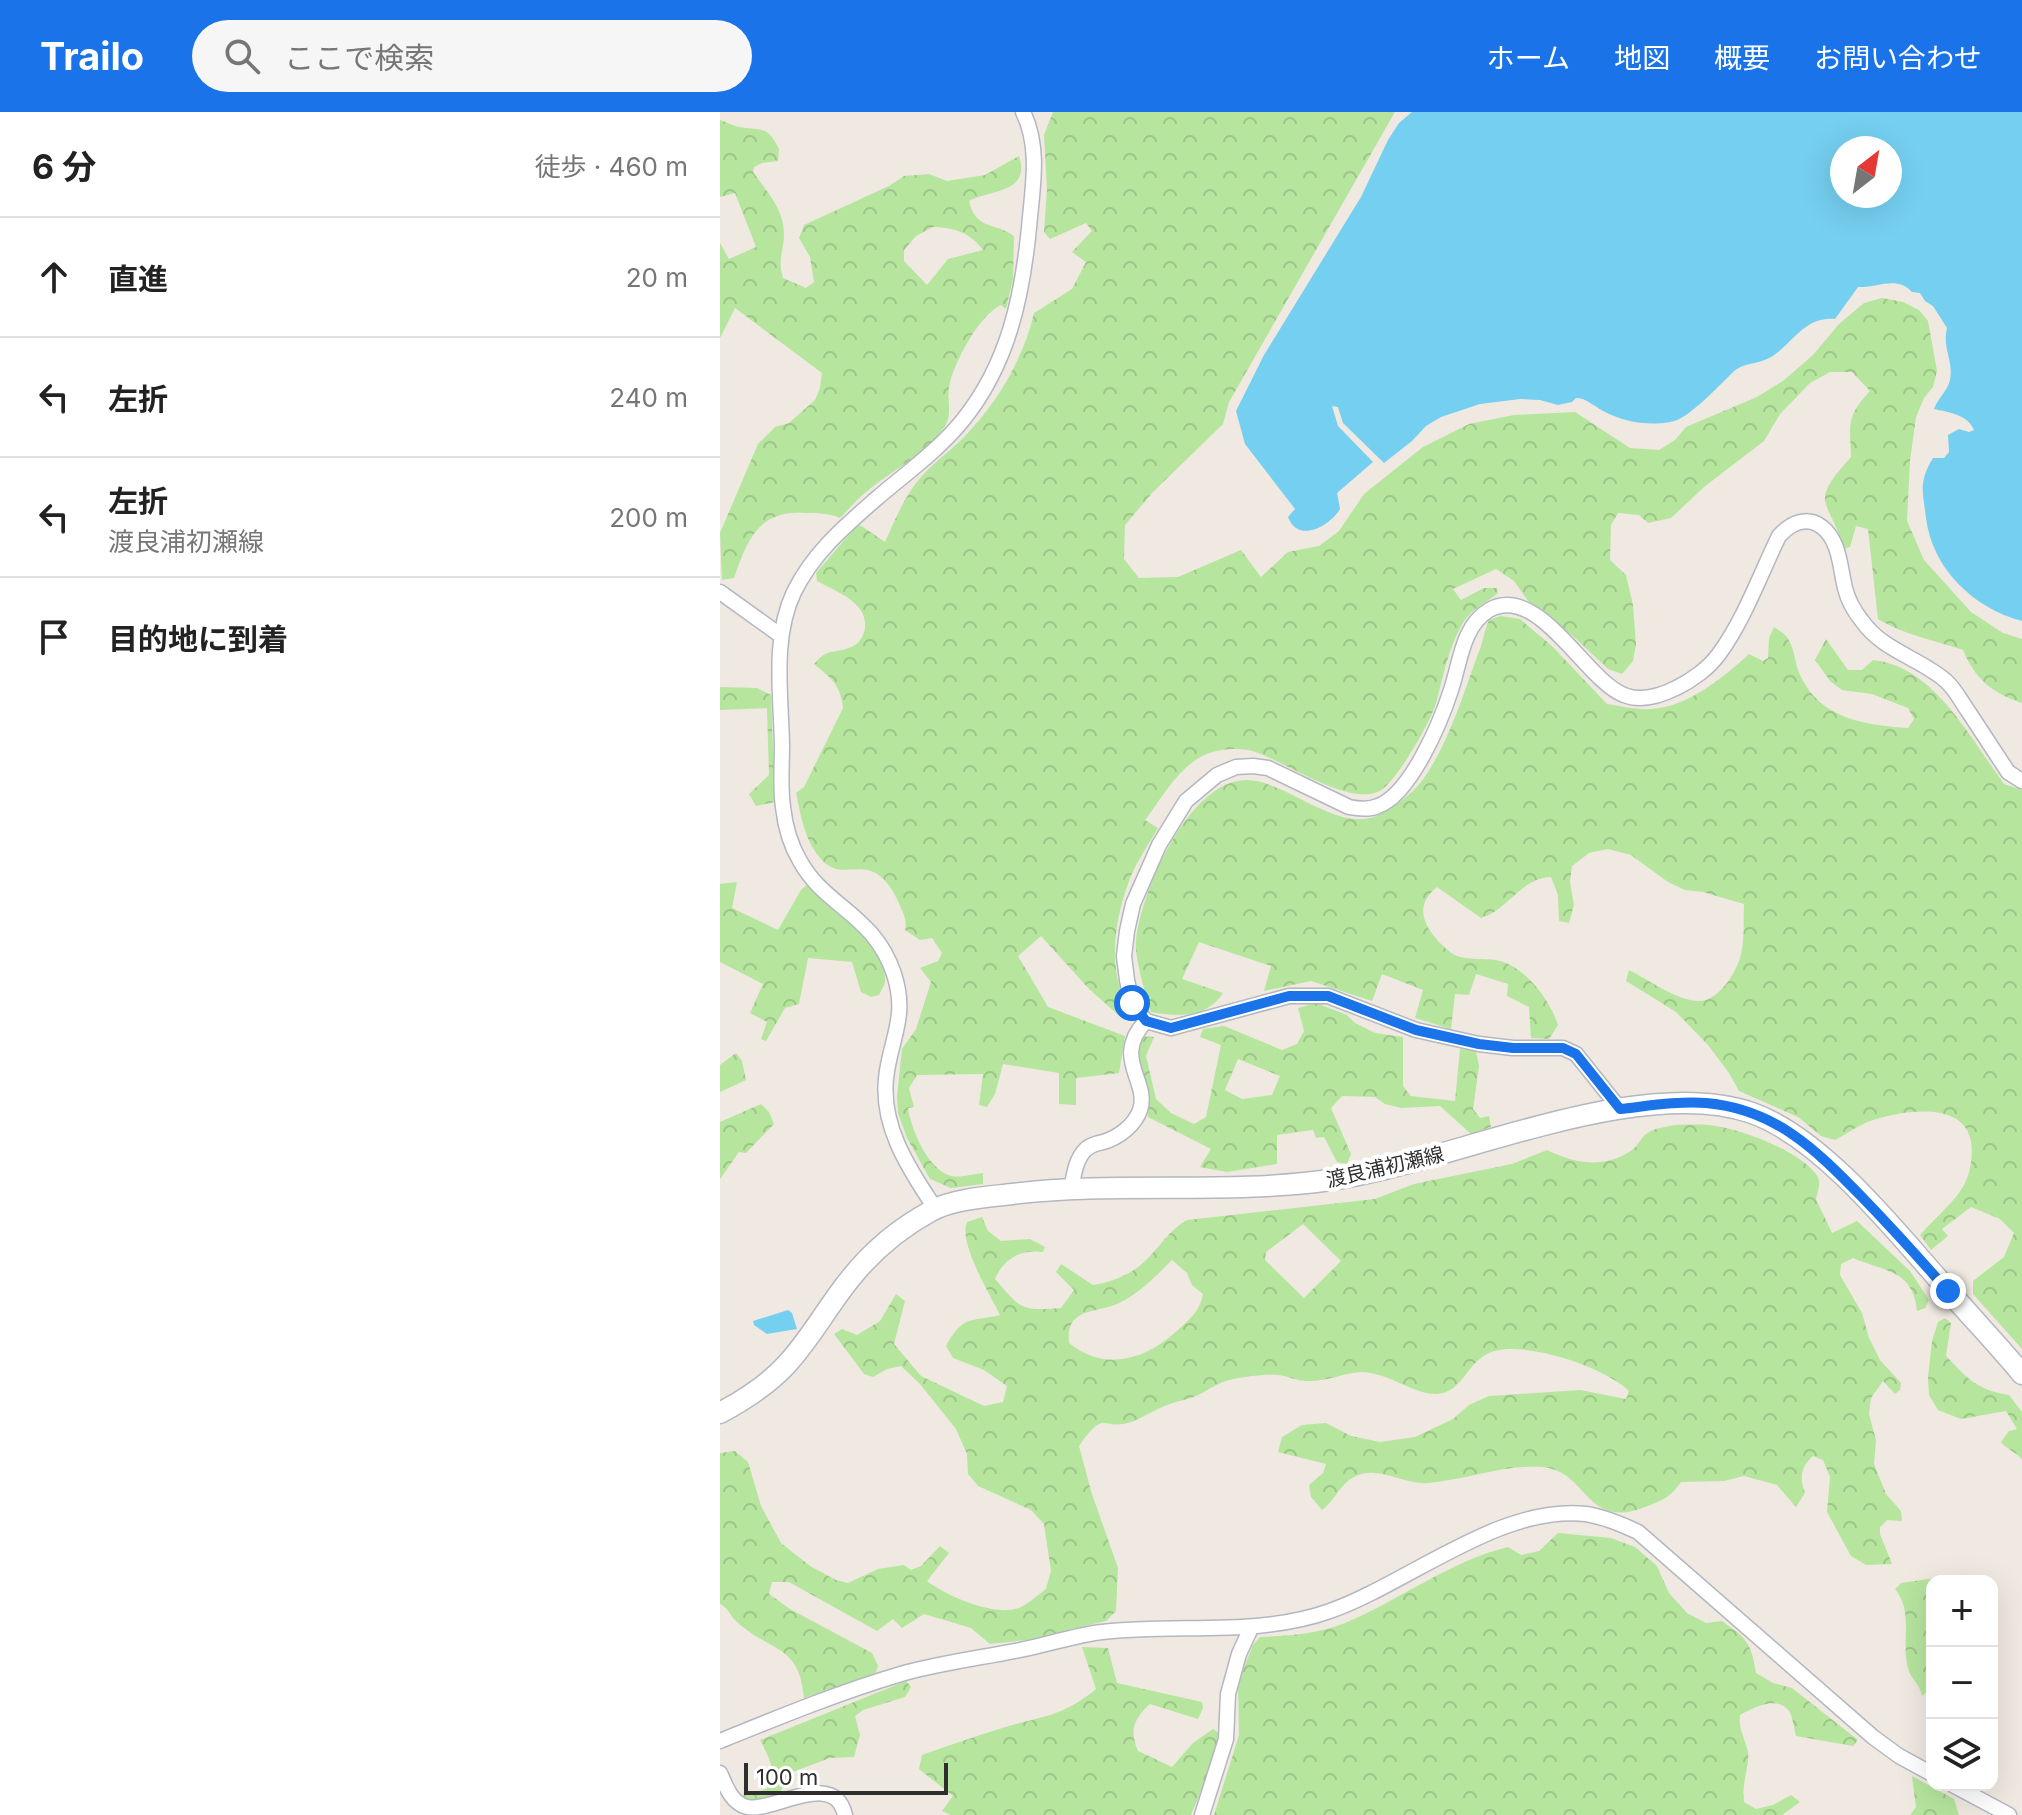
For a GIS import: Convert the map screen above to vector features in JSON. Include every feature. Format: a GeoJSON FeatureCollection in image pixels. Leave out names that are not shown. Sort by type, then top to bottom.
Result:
{"type":"FeatureCollection","features":[{"type":"Feature","properties":{"kind":"main road","name":"渡良浦初瀬線"},"geometry":{"type":"LineString","coordinates":[[720,1413],[768,1382],[785,1367],[863,1263],[895,1233],[935,1208],[987,1197],[1071,1190],[1297,1185],[1389,1169],[1620,1109],[1677,1103],[1729,1106],[1776,1123],[1803,1140],[1898,1233],[2022,1374]]}},
{"type":"Feature","properties":{"kind":"street"},"geometry":{"type":"LineString","coordinates":[[935,1208],[914,1177],[887,1114],[885,1082],[899,1027],[900,1010],[899,989],[888,957],[864,923],[817,882],[800,862],[786,823],[781,779],[780,635],[792,596],[803,574],[820,552],[963,420],[1003,352],[1022,290],[1033,185],[1034,150],[1023,112]]}},
{"type":"Feature","properties":{"kind":"street"},"geometry":{"type":"LineString","coordinates":[[1620,1109],[1576,1054],[1563,1048],[1513,1048],[1416,1030],[1328,996],[1289,996],[1171,1028],[1146,1021],[1132,1003],[1124,956],[1133,904],[1171,823],[1186,801],[1207,781],[1236,767],[1268,768],[1349,807],[1369,808],[1387,802],[1402,786],[1425,751],[1451,693],[1467,637],[1478,619],[1501,605],[1517,606],[1555,632],[1609,687],[1624,695],[1638,698],[1660,696],[1683,685],[1718,656],[1739,620],[1779,536],[1788,526],[1800,521],[1825,528],[1833,540],[1845,591],[1866,627],[1884,644],[1934,671],[1949,683],[2008,772],[2022,781]]}},
{"type":"Feature","properties":{"kind":"street"},"geometry":{"type":"LineString","coordinates":[[720,592],[780,635]]}},
{"type":"Feature","properties":{"kind":"street"},"geometry":{"type":"LineString","coordinates":[[1071,1190],[1077,1161],[1087,1148],[1118,1136],[1140,1110],[1142,1101],[1131,1059],[1139,1029],[1146,1021]]}},
{"type":"Feature","properties":{"kind":"street"},"geometry":{"type":"LineString","coordinates":[[720,1741],[902,1674],[969,1659],[1100,1632],[1168,1627],[1251,1628],[1295,1622],[1330,1611],[1508,1525],[1544,1515],[1566,1513],[1600,1517],[1638,1532],[1873,1737],[1926,1771]]}},
{"type":"Feature","properties":{"kind":"street"},"geometry":{"type":"LineString","coordinates":[[1202,1815],[1226,1739],[1228,1694],[1239,1654],[1251,1628]]}},
{"type":"Feature","properties":{"kind":"street"},"geometry":{"type":"LineString","coordinates":[[720,1773],[737,1802],[749,1807],[800,1795],[819,1794],[830,1796],[838,1802],[845,1815]]}},
{"type":"Feature","properties":{"kind":"street"},"geometry":{"type":"LineString","coordinates":[[1964,1791],[2009,1815]]}},
{"type":"Feature","properties":{"kind":"green space"},"geometry":{"type":"Polygon","coordinates":[[[1053,112],[1395,112],[1229,402],[1223,424],[1152,493],[1125,525],[1124,559],[1139,578],[1178,577],[1241,550],[1261,577],[1288,552],[1319,546],[1339,531],[1364,494],[1423,447],[1469,424],[1514,415],[1575,412],[1630,448],[1659,450],[1675,440],[1686,427],[1757,397],[1783,381],[1864,303],[1882,298],[1903,302],[1919,310],[1928,321],[1937,371],[1933,387],[1924,398],[1916,417],[1907,521],[1924,560],[1971,612],[2003,633],[2022,639],[2022,703],[1986,684],[1963,650],[1909,633],[1878,619],[1868,529],[1856,526],[1850,547],[1844,549],[1825,502],[1829,485],[1851,457],[1851,421],[1870,391],[1852,372],[1830,372],[1810,383],[1780,414],[1764,441],[1704,487],[1671,518],[1648,523],[1639,515],[1618,513],[1611,525],[1610,560],[1626,575],[1633,605],[1636,644],[1633,661],[1622,674],[1608,669],[1573,636],[1531,605],[1514,581],[1496,569],[1453,589],[1461,600],[1484,588],[1497,588],[1498,593],[1472,612],[1463,623],[1453,644],[1429,721],[1407,759],[1384,788],[1372,794],[1339,790],[1268,757],[1243,750],[1212,752],[1188,765],[1145,820],[1158,828],[1137,863],[1119,916],[1116,966],[1123,998],[1131,1013],[1124,1020],[1089,989],[1041,936],[1018,956],[1048,1007],[1125,1036],[1119,1073],[1076,1078],[1076,1105],[1059,1104],[1059,1073],[1003,1064],[995,1094],[987,1107],[979,1105],[983,1074],[917,1075],[909,1088],[914,1107],[908,1108],[917,1137],[928,1157],[935,1166],[951,1176],[983,1173],[983,1184],[951,1188],[930,1179],[907,1138],[898,1113],[897,1096],[902,1049],[916,1029],[931,982],[920,968],[938,961],[942,953],[932,938],[920,940],[905,930],[905,919],[898,901],[879,875],[859,869],[841,870],[823,861],[808,838],[796,793],[804,787],[843,708],[837,687],[814,664],[828,653],[856,645],[865,629],[861,610],[841,593],[817,581],[816,573],[860,525],[885,542],[915,484],[978,422],[999,393],[1024,346],[1034,313],[1072,289],[1086,262],[1072,252],[1092,231],[1086,223],[1050,239],[1044,232],[1047,189],[1044,135],[1053,112]]]}},
{"type":"Feature","properties":{"kind":"green space"},"geometry":{"type":"Polygon","coordinates":[[[720,120],[767,133],[779,149],[778,161],[762,163],[754,167],[753,172],[774,201],[781,217],[784,234],[781,259],[783,278],[806,288],[814,282],[810,257],[799,238],[804,225],[904,176],[929,174],[947,181],[985,175],[1019,156],[1021,168],[1014,184],[969,201],[972,211],[982,222],[1014,236],[1013,279],[1006,309],[1001,305],[984,319],[961,354],[949,387],[948,420],[939,434],[863,495],[840,518],[788,513],[765,522],[750,540],[734,578],[722,580],[720,533],[758,444],[775,427],[789,423],[815,400],[822,373],[735,308],[720,338],[720,243],[729,259],[756,247],[735,193],[720,197],[720,120]],[[933,227],[916,236],[904,250],[904,261],[927,285],[948,259],[983,250],[967,235],[933,227]]]}},
{"type":"Feature","properties":{"kind":"green space"},"geometry":{"type":"Polygon","coordinates":[[[1501,616],[1520,619],[1552,646],[1607,704],[1646,709],[1665,707],[1692,697],[1749,654],[1763,661],[1768,658],[1769,638],[1774,627],[1787,637],[1800,675],[1819,701],[1860,722],[1908,728],[1914,719],[1908,708],[1872,694],[1842,690],[1830,681],[1815,660],[1826,639],[1848,670],[1862,670],[1873,660],[1895,665],[1915,676],[1949,707],[2004,784],[2022,790],[2022,1349],[1973,1294],[1973,1281],[2004,1257],[2014,1233],[2000,1219],[1971,1207],[1942,1229],[1948,1236],[1931,1250],[1920,1235],[1961,1190],[1967,1178],[1972,1151],[1966,1128],[1944,1114],[1915,1112],[1873,1120],[1835,1140],[1821,1136],[1798,1117],[1739,1091],[1708,1045],[1676,1012],[1626,981],[1629,970],[1688,1000],[1712,997],[1731,977],[1739,961],[1744,904],[1685,890],[1668,882],[1631,855],[1608,849],[1589,853],[1572,866],[1570,882],[1574,905],[1569,923],[1559,921],[1558,895],[1551,877],[1531,883],[1500,908],[1481,918],[1437,887],[1425,902],[1426,924],[1451,953],[1464,958],[1505,963],[1534,984],[1558,1025],[1549,1039],[1531,1038],[1529,1007],[1507,996],[1508,984],[1476,974],[1469,995],[1455,994],[1451,1029],[1415,1018],[1423,990],[1382,974],[1372,1001],[1311,981],[1264,991],[1271,966],[1199,942],[1182,979],[1223,993],[1209,1007],[1191,1014],[1151,1012],[1136,941],[1147,895],[1171,842],[1187,818],[1205,799],[1225,785],[1246,780],[1277,788],[1347,818],[1363,819],[1389,809],[1421,782],[1439,753],[1454,721],[1489,620],[1501,616]]]}},
{"type":"Feature","properties":{"kind":"green space"},"geometry":{"type":"Polygon","coordinates":[[[720,687],[757,688],[771,695],[775,802],[756,806],[749,794],[769,775],[767,708],[720,710],[720,687]]]}},
{"type":"Feature","properties":{"kind":"green space"},"geometry":{"type":"Polygon","coordinates":[[[737,882],[732,908],[778,930],[801,890],[808,884],[855,925],[875,950],[885,977],[879,995],[871,997],[861,992],[852,962],[808,958],[799,1004],[785,1008],[766,1041],[761,1039],[767,1022],[750,1013],[763,984],[720,962],[720,884],[737,882]]]}},
{"type":"Feature","properties":{"kind":"green space"},"geometry":{"type":"Polygon","coordinates":[[[1316,1003],[1347,1015],[1355,1023],[1375,1033],[1403,1037],[1403,1086],[1411,1096],[1455,1101],[1460,1049],[1476,1051],[1479,1066],[1473,1109],[1480,1118],[1489,1116],[1491,1127],[1471,1134],[1440,1106],[1401,1108],[1385,1104],[1375,1097],[1342,1096],[1331,1108],[1351,1154],[1347,1164],[1337,1162],[1324,1137],[1316,1138],[1313,1130],[1277,1135],[1277,1164],[1227,1172],[1200,1167],[1211,1149],[1148,1117],[1148,1099],[1137,1057],[1139,1036],[1154,1037],[1146,1056],[1156,1099],[1171,1113],[1194,1124],[1206,1117],[1221,1045],[1200,1037],[1203,1029],[1224,1026],[1282,1050],[1297,1044],[1304,1031],[1298,1008],[1316,1003]],[[1238,1059],[1225,1090],[1242,1099],[1272,1095],[1280,1076],[1238,1059]]]}},
{"type":"Feature","properties":{"kind":"green space"},"geometry":{"type":"Polygon","coordinates":[[[736,1053],[742,1061],[746,1080],[720,1092],[720,1065],[736,1053]]]}},
{"type":"Feature","properties":{"kind":"green space"},"geometry":{"type":"Polygon","coordinates":[[[761,1104],[774,1124],[746,1153],[739,1152],[720,1179],[720,1122],[761,1104]]]}},
{"type":"Feature","properties":{"kind":"green space"},"geometry":{"type":"Polygon","coordinates":[[[1675,1125],[1734,1130],[1796,1156],[1818,1177],[1816,1199],[1832,1233],[1857,1221],[1910,1271],[1929,1300],[1925,1308],[1917,1311],[1910,1287],[1896,1274],[1853,1258],[1841,1264],[1840,1275],[1862,1313],[1869,1338],[1880,1360],[1901,1383],[1900,1390],[1895,1394],[1883,1381],[1871,1398],[1869,1414],[1876,1440],[1874,1464],[1886,1494],[1901,1511],[1902,1521],[1887,1520],[1880,1527],[1892,1564],[1866,1565],[1851,1556],[1827,1512],[1830,1477],[1823,1460],[1813,1456],[1804,1468],[1802,1482],[1805,1493],[1796,1507],[1777,1485],[1744,1476],[1724,1481],[1681,1482],[1654,1504],[1627,1512],[1611,1512],[1599,1506],[1558,1471],[1529,1467],[1428,1483],[1364,1473],[1346,1483],[1322,1510],[1311,1497],[1309,1485],[1323,1473],[1326,1464],[1278,1452],[1282,1437],[1302,1425],[1326,1423],[1351,1436],[1380,1442],[1415,1437],[1453,1419],[1469,1405],[1489,1396],[1580,1390],[1626,1399],[1629,1391],[1618,1382],[1582,1364],[1519,1349],[1487,1354],[1452,1388],[1437,1394],[1419,1391],[1371,1373],[1314,1381],[1260,1375],[1225,1381],[1134,1421],[1105,1423],[1095,1427],[1079,1446],[1118,1568],[1116,1611],[1106,1621],[1026,1640],[990,1644],[971,1628],[924,1614],[902,1628],[893,1619],[877,1631],[789,1582],[772,1582],[769,1594],[790,1609],[872,1653],[878,1666],[875,1675],[804,1698],[801,1680],[790,1658],[749,1632],[720,1604],[720,1453],[735,1451],[748,1462],[761,1506],[781,1543],[810,1566],[836,1580],[848,1583],[878,1569],[904,1565],[911,1570],[921,1566],[940,1546],[949,1553],[927,1581],[958,1599],[997,1610],[1009,1610],[1019,1608],[1046,1589],[1051,1571],[1044,1524],[1031,1510],[978,1486],[968,1474],[967,1454],[956,1429],[920,1384],[901,1366],[873,1377],[864,1374],[834,1334],[842,1329],[857,1335],[880,1321],[896,1294],[905,1301],[894,1344],[921,1376],[984,1406],[1003,1402],[1007,1386],[984,1370],[953,1358],[946,1346],[963,1324],[1000,1315],[971,1255],[965,1231],[967,1222],[982,1217],[988,1231],[1001,1241],[1030,1239],[1045,1247],[1043,1252],[1014,1256],[995,1279],[1022,1306],[1061,1308],[1074,1290],[1056,1272],[1061,1264],[1093,1285],[1113,1280],[1140,1266],[1187,1220],[1375,1199],[1414,1184],[1512,1164],[1547,1150],[1568,1159],[1601,1162],[1632,1150],[1655,1129],[1675,1125]],[[1303,1224],[1266,1252],[1265,1260],[1304,1298],[1341,1261],[1303,1224]],[[1172,1260],[1125,1300],[1077,1318],[1069,1332],[1069,1343],[1097,1358],[1112,1360],[1141,1354],[1168,1339],[1195,1313],[1203,1294],[1172,1260]]]}},
{"type":"Feature","properties":{"kind":"green space"},"geometry":{"type":"Polygon","coordinates":[[[1945,1318],[1951,1323],[1946,1356],[1973,1382],[2009,1395],[2022,1412],[2022,1460],[2001,1442],[2009,1431],[2017,1429],[2006,1411],[1961,1419],[1938,1410],[1929,1395],[1932,1341],[1938,1322],[1945,1318]]]}},
{"type":"Feature","properties":{"kind":"green space"},"geometry":{"type":"Polygon","coordinates":[[[1558,1533],[1611,1538],[1635,1547],[1657,1566],[1669,1593],[1687,1613],[1706,1623],[1722,1621],[1742,1637],[1750,1648],[1756,1673],[1773,1683],[1792,1688],[1858,1740],[1853,1746],[1796,1736],[1789,1711],[1778,1704],[1765,1704],[1740,1715],[1748,1752],[1744,1802],[1756,1809],[1773,1805],[1791,1795],[1800,1802],[1782,1815],[1214,1815],[1239,1735],[1238,1683],[1253,1645],[1260,1637],[1303,1634],[1335,1627],[1487,1553],[1508,1547],[1521,1555],[1539,1551],[1558,1533]]]}},
{"type":"Feature","properties":{"kind":"green space"},"geometry":{"type":"Polygon","coordinates":[[[1926,1579],[1926,1692],[1922,1696],[1906,1658],[1906,1617],[1895,1589],[1901,1583],[1926,1579]]]}},
{"type":"Feature","properties":{"kind":"green space"},"geometry":{"type":"Polygon","coordinates":[[[1082,1647],[1108,1648],[1117,1683],[1202,1702],[1198,1719],[1150,1704],[1140,1714],[1134,1731],[1138,1751],[1172,1767],[1193,1743],[1213,1729],[1220,1734],[1214,1760],[1191,1815],[951,1815],[942,1811],[953,1796],[919,1769],[922,1755],[1050,1715],[1083,1699],[1096,1689],[1082,1647]]]}},
{"type":"Feature","properties":{"kind":"green space"},"geometry":{"type":"Polygon","coordinates":[[[906,1681],[911,1687],[905,1697],[863,1710],[855,1716],[860,1735],[854,1757],[830,1758],[790,1773],[783,1788],[767,1800],[743,1798],[744,1791],[758,1791],[772,1783],[772,1768],[760,1740],[906,1681]]]}},
{"type":"Feature","properties":{"kind":"green space"},"geometry":{"type":"Polygon","coordinates":[[[1912,1776],[1926,1784],[1926,1791],[1939,1791],[1954,1799],[1959,1815],[1910,1815],[1916,1807],[1912,1776]]]}},
{"type":"Feature","properties":{"kind":"water"},"geometry":{"type":"Polygon","coordinates":[[[1412,112],[2022,112],[2022,621],[2004,615],[1972,596],[1946,569],[1930,536],[1923,494],[1925,474],[1933,458],[1944,458],[1949,452],[1948,435],[1959,429],[1974,430],[1963,418],[1934,409],[1950,380],[1947,328],[1920,293],[1893,283],[1858,287],[1835,319],[1815,322],[1769,358],[1738,368],[1697,407],[1674,421],[1656,424],[1628,421],[1576,398],[1558,405],[1520,399],[1480,404],[1441,417],[1426,426],[1384,463],[1343,423],[1338,407],[1332,406],[1338,426],[1373,462],[1337,493],[1340,509],[1329,521],[1314,530],[1299,530],[1288,517],[1295,509],[1245,444],[1236,411],[1264,355],[1361,197],[1399,123],[1412,112]]]}},
{"type":"Feature","properties":{"kind":"water"},"geometry":{"type":"Polygon","coordinates":[[[788,1310],[797,1329],[767,1334],[754,1325],[753,1321],[788,1310]]]}},
{"type":"Feature","properties":{"kind":"route"},"geometry":{"type":"LineString","coordinates":[[1132,1003],[1146,1021],[1171,1028],[1289,996],[1328,996],[1343,999],[1416,1030],[1479,1044],[1563,1048],[1576,1054],[1620,1109],[1705,1103],[1752,1113],[1803,1140],[1831,1165],[1898,1233],[1948,1291]]}}]}
